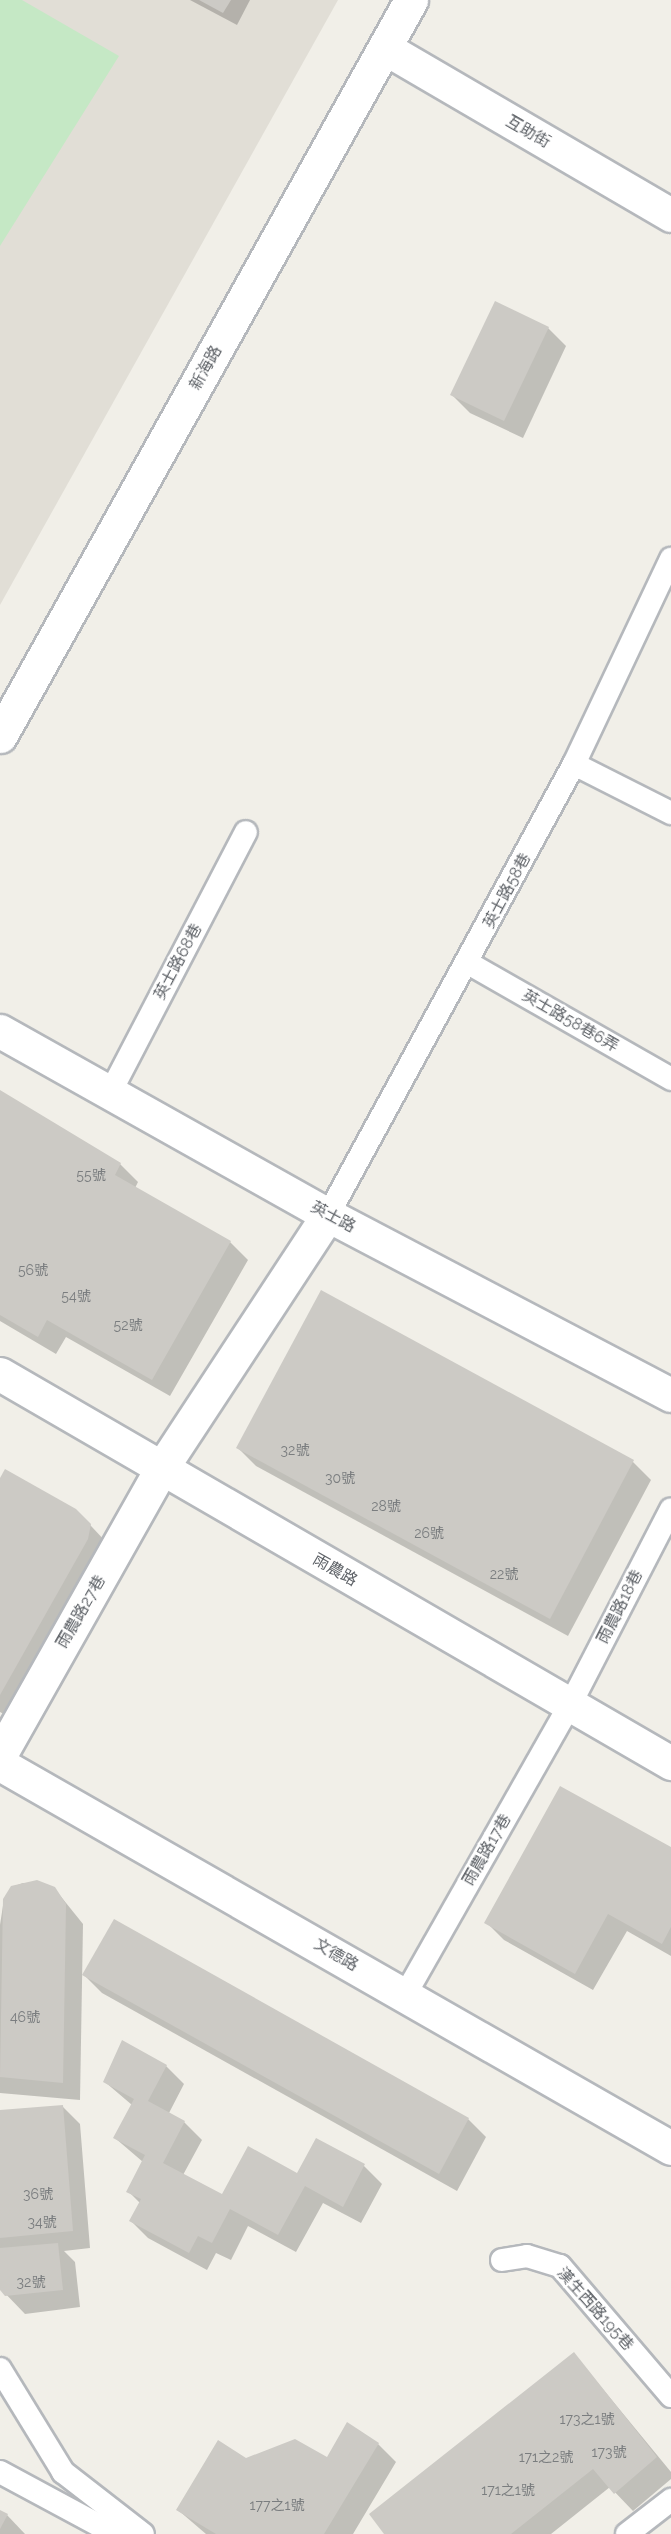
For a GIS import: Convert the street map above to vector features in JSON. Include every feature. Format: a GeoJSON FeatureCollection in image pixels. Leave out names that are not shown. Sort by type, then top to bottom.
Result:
{"type":"FeatureCollection","features":[{"type":"Feature","properties":{"kind":"street","name":"新海路"},"geometry":{"type":"LineString","coordinates":[[0,735],[411,0]]}},
{"type":"Feature","properties":{"kind":"street","name":"互助街"},"geometry":{"type":"LineString","coordinates":[[385,48],[671,215]]}},
{"type":"Feature","properties":{"kind":"street","name":"英士路"},"geometry":{"type":"LineString","coordinates":[[0,1031],[328,1215],[671,1395]]}},
{"type":"Feature","properties":{"kind":"street","name":"雨農路27巷"},"geometry":{"type":"LineString","coordinates":[[0,1755],[161,1469],[328,1215]]}},
{"type":"Feature","properties":{"kind":"street","name":"雨農路"},"geometry":{"type":"LineString","coordinates":[[0,1374],[671,1763]]}},
{"type":"Feature","properties":{"kind":"street","name":"文德路"},"geometry":{"type":"LineString","coordinates":[[0,1764],[671,2148]]}},
{"type":"Feature","properties":{"kind":"lane","name":"英士路58巷"},"geometry":{"type":"LineString","coordinates":[[328,1215],[468,963],[574,764],[671,559]]}},
{"type":"Feature","properties":{"kind":"lane"},"geometry":{"type":"LineString","coordinates":[[574,764],[671,813]]}},
{"type":"Feature","properties":{"kind":"lane","name":"英士路68巷"},"geometry":{"type":"LineString","coordinates":[[110,1093],[246,832]]}},
{"type":"Feature","properties":{"kind":"lane","name":"英士路58巷6弄"},"geometry":{"type":"LineString","coordinates":[[468,963],[671,1079]]}},
{"type":"Feature","properties":{"kind":"lane","name":"雨農路18巷"},"geometry":{"type":"LineString","coordinates":[[570,1705],[671,1509]]}},
{"type":"Feature","properties":{"kind":"lane","name":"雨農路17巷"},"geometry":{"type":"LineString","coordinates":[[405,1995],[570,1705]]}},
{"type":"Feature","properties":{"kind":"lane","name":"漢生西路195巷"},"geometry":{"type":"LineString","coordinates":[[502,2260],[527,2256],[560,2266],[671,2396]]}},
{"type":"Feature","properties":{"kind":"lane"},"geometry":{"type":"LineString","coordinates":[[0,2369],[63,2472],[143,2534]]}},
{"type":"Feature","properties":{"kind":"lane"},"geometry":{"type":"LineString","coordinates":[[0,2472],[115,2534]]}},
{"type":"Feature","properties":{"kind":"lane"},"geometry":{"type":"LineString","coordinates":[[627,2534],[671,2500]]}},
{"type":"Feature","properties":{"kind":"shaded area"},"geometry":{"type":"Polygon","coordinates":[[[0,0],[338,0],[0,605],[0,0]]]}},
{"type":"Feature","properties":{"kind":"green space"},"geometry":{"type":"Polygon","coordinates":[[[0,0],[22,0],[119,56],[0,246],[0,0]]]}},
{"type":"Feature","properties":{"kind":"building"},"geometry":{"type":"Polygon","coordinates":[[[199,0],[231,0],[223,13],[199,0]]]}},
{"type":"Feature","properties":{"kind":"building"},"geometry":{"type":"Polygon","coordinates":[[[495,301],[549,327],[504,421],[450,395],[495,301]]]}},
{"type":"Feature","properties":{"kind":"building"},"geometry":{"type":"Polygon","coordinates":[[[0,1090],[121,1163],[115,1175],[231,1241],[152,1380],[47,1320],[38,1337],[0,1315],[0,1090]]]}},
{"type":"Feature","properties":{"kind":"building"},"geometry":{"type":"Polygon","coordinates":[[[321,1290],[634,1460],[550,1619],[236,1448],[321,1290]]]}},
{"type":"Feature","properties":{"kind":"building"},"geometry":{"type":"Polygon","coordinates":[[[5,1469],[76,1509],[91,1524],[88,1539],[0,1695],[0,1478],[5,1469]]]}},
{"type":"Feature","properties":{"kind":"building"},"geometry":{"type":"Polygon","coordinates":[[[560,1786],[671,1847],[671,1927],[662,1944],[608,1914],[575,1974],[484,1923],[560,1786]]]}},
{"type":"Feature","properties":{"kind":"building"},"geometry":{"type":"Polygon","coordinates":[[[37,1880],[55,1887],[66,1904],[63,2083],[0,2077],[3,1899],[11,1886],[37,1880]]]}},
{"type":"Feature","properties":{"kind":"building"},"geometry":{"type":"Polygon","coordinates":[[[114,1919],[469,2118],[439,2174],[82,1975],[114,1919]]]}},
{"type":"Feature","properties":{"kind":"building"},"geometry":{"type":"Polygon","coordinates":[[[122,2040],[167,2065],[148,2101],[185,2121],[163,2163],[222,2194],[248,2146],[297,2173],[316,2138],[365,2164],[343,2207],[305,2186],[278,2235],[230,2209],[212,2243],[198,2236],[189,2253],[129,2221],[141,2199],[126,2192],[145,2155],[113,2138],[134,2099],[103,2082],[122,2040]]]}},
{"type":"Feature","properties":{"kind":"building"},"geometry":{"type":"Polygon","coordinates":[[[63,2105],[73,2231],[0,2238],[0,2110],[63,2105]]]}},
{"type":"Feature","properties":{"kind":"building"},"geometry":{"type":"Polygon","coordinates":[[[58,2243],[63,2290],[5,2296],[0,2290],[0,2248],[58,2243]]]}},
{"type":"Feature","properties":{"kind":"building"},"geometry":{"type":"Polygon","coordinates":[[[574,2352],[657,2457],[614,2494],[593,2469],[511,2534],[384,2534],[369,2514],[574,2352]]]}},
{"type":"Feature","properties":{"kind":"building"},"geometry":{"type":"Polygon","coordinates":[[[347,2422],[379,2443],[324,2534],[216,2534],[176,2510],[218,2440],[246,2458],[295,2439],[327,2457],[347,2422]]]}},
{"type":"Feature","properties":{"kind":"building"},"geometry":{"type":"Polygon","coordinates":[[[0,2510],[8,2514],[0,2529],[0,2510]]]}}]}
